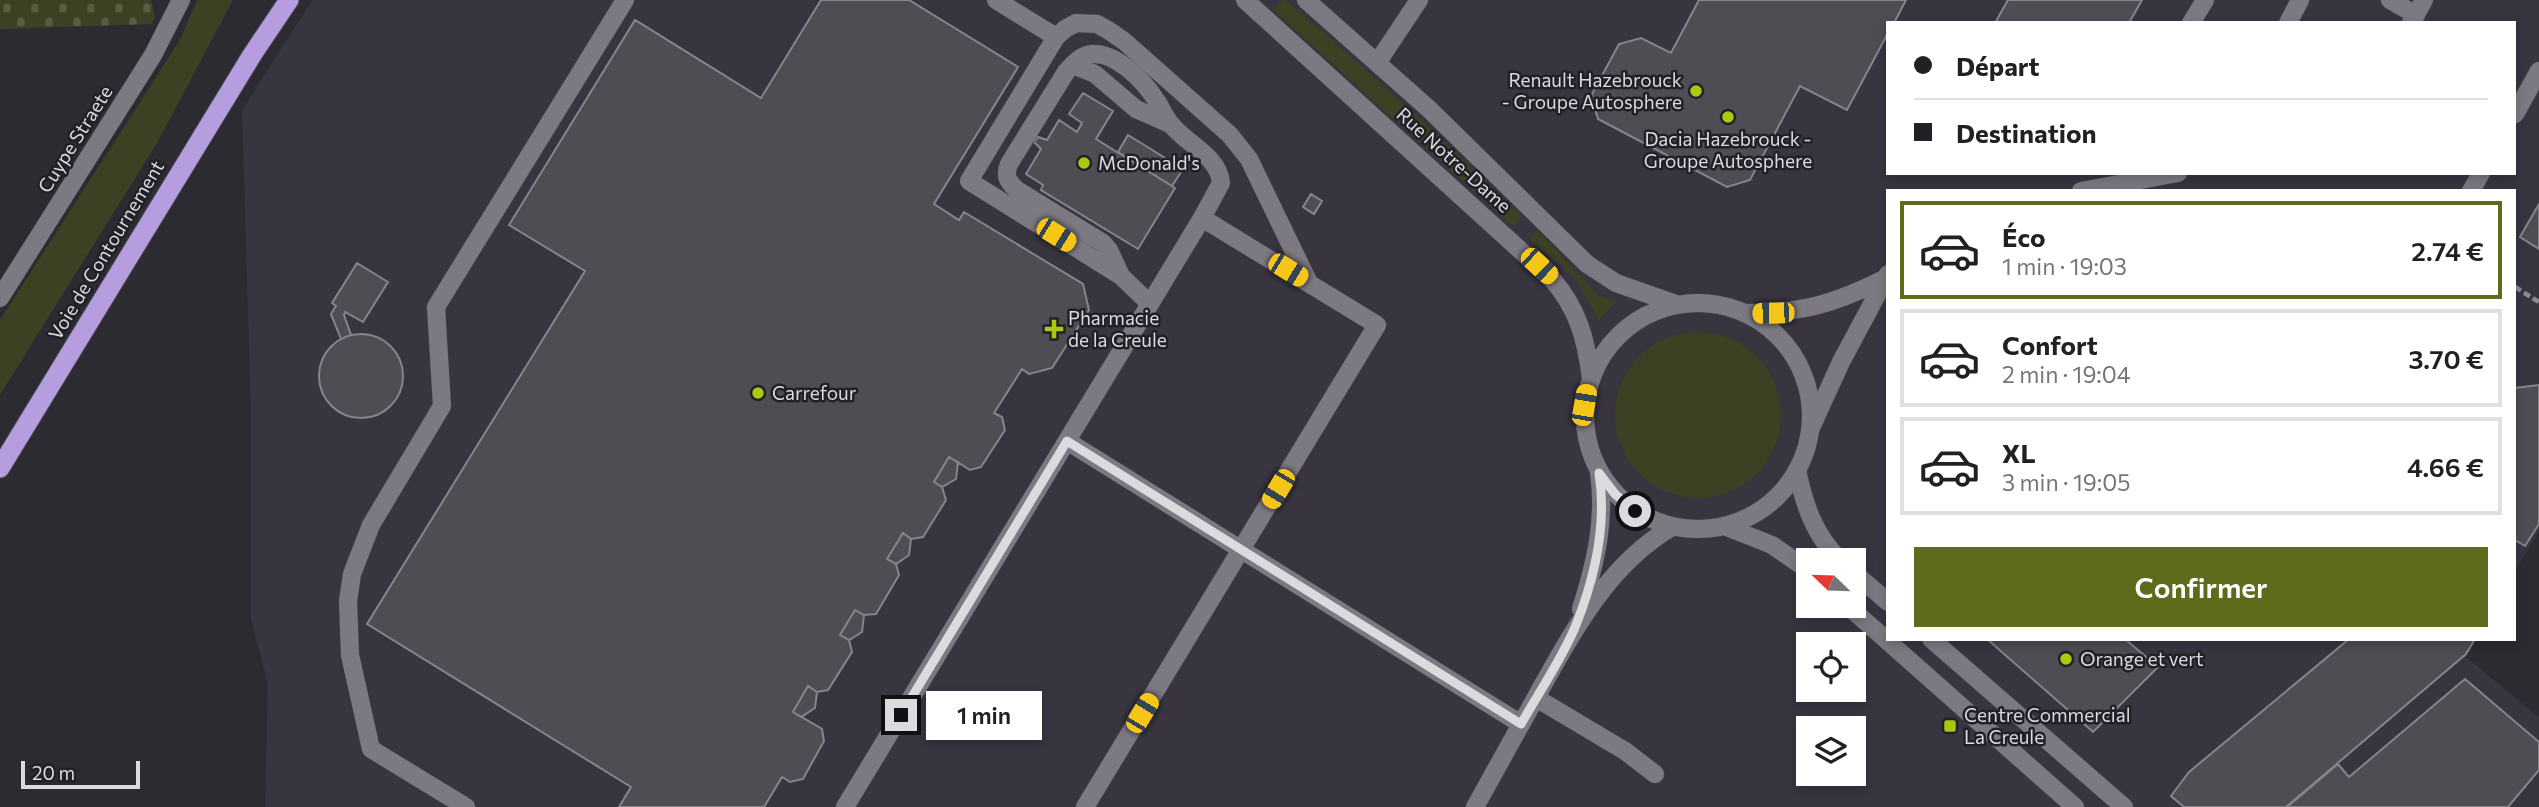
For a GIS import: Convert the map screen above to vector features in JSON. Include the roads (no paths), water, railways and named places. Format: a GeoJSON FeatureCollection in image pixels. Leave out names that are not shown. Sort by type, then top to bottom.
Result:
{"type":"FeatureCollection","features":[{"type":"Feature","properties":{"kind":"highway","name":"Voie de Contournement"},"geometry":{"type":"LineString","coordinates":[[252,55],[280,0]]}},
{"type":"Feature","properties":{"kind":"highway","name":"Voie de Contournement"},"geometry":{"type":"LineString","coordinates":[[0,468],[252,55],[289,0]]}},
{"type":"Feature","properties":{"kind":"main road","name":"Cuype Straete"},"geometry":{"type":"LineString","coordinates":[[0,298],[153,55],[181,0]]}},
{"type":"Feature","properties":{"kind":"main road"},"geometry":{"type":"LineString","coordinates":[[466,807],[371,749],[350,655],[348,601],[352,574],[371,526],[442,406],[436,307],[625,0]]}},
{"type":"Feature","properties":{"kind":"main road"},"geometry":{"type":"LineString","coordinates":[[996,0],[1056,37]]}},
{"type":"Feature","properties":{"kind":"main road","name":"Rue Notre-Dame"},"geometry":{"type":"LineString","coordinates":[[1245,0],[1552,279],[1564,293],[1580,324],[1591,378]]}},
{"type":"Feature","properties":{"kind":"main road","name":"Rue Notre-Dame"},"geometry":{"type":"LineString","coordinates":[[1306,0],[1455,135],[1587,264],[1615,283],[1676,304]]}},
{"type":"Feature","properties":{"kind":"main road"},"geometry":{"type":"LineString","coordinates":[[1377,63],[1419,0]]}},
{"type":"Feature","properties":{"kind":"main road"},"geometry":{"type":"LineString","coordinates":[[2192,21],[2205,0]]}},
{"type":"Feature","properties":{"kind":"main road"},"geometry":{"type":"LineString","coordinates":[[2289,21],[2301,0]]}},
{"type":"Feature","properties":{"kind":"main road"},"geometry":{"type":"LineString","coordinates":[[2390,0],[2417,12]]}},
{"type":"Feature","properties":{"kind":"main road"},"geometry":{"type":"LineString","coordinates":[[1150,304],[1121,276],[969,181],[1056,37],[1076,23],[1097,24],[1108,30],[1230,135],[1249,159],[1309,283]]}},
{"type":"Feature","properties":{"kind":"main road"},"geometry":{"type":"LineString","coordinates":[[845,807],[1221,183],[1221,175],[1211,162],[1170,124],[1136,109],[1102,79],[1073,65],[1009,164],[1007,180],[1017,190],[1103,243],[1121,276]]}},
{"type":"Feature","properties":{"kind":"main road"},"geometry":{"type":"LineString","coordinates":[[2516,112],[2539,71]]}},
{"type":"Feature","properties":{"kind":"main road"},"geometry":{"type":"LineString","coordinates":[[2094,189],[2168,175]]}},
{"type":"Feature","properties":{"kind":"main road"},"geometry":{"type":"LineString","coordinates":[[1085,807],[1377,325],[1202,218]]}},
{"type":"Feature","properties":{"kind":"main road"},"geometry":{"type":"LineString","coordinates":[[1746,313],[1790,312],[1822,306],[1854,294],[1886,277]]}},
{"type":"Feature","properties":{"kind":"main road"},"geometry":{"type":"LineString","coordinates":[[1811,430],[1807,387],[1797,361],[1780,338],[1746,313],[1704,302],[1676,304],[1648,313],[1624,330],[1604,351],[1591,378],[1584,405],[1588,447],[1599,473],[1615,494],[1635,511],[1672,527],[1698,530],[1724,526],[1750,517],[1772,502],[1797,470],[1811,430],[1841,362],[1886,277]]}},
{"type":"Feature","properties":{"kind":"main road"},"geometry":{"type":"LineString","coordinates":[[1067,441],[1521,724]]}},
{"type":"Feature","properties":{"kind":"main road"},"geometry":{"type":"LineString","coordinates":[[1797,470],[1808,513],[1829,548]]}},
{"type":"Feature","properties":{"kind":"main road"},"geometry":{"type":"LineString","coordinates":[[1576,626],[1599,543],[1602,508],[1599,473]]}},
{"type":"Feature","properties":{"kind":"main road"},"geometry":{"type":"LineString","coordinates":[[1724,526],[1772,545],[1796,562]]}},
{"type":"Feature","properties":{"kind":"main road"},"geometry":{"type":"LineString","coordinates":[[1475,807],[1576,626],[1624,563],[1648,541],[1672,527]]}},
{"type":"Feature","properties":{"kind":"main road"},"geometry":{"type":"LineString","coordinates":[[1866,583],[1886,600]]}},
{"type":"Feature","properties":{"kind":"main road"},"geometry":{"type":"LineString","coordinates":[[1862,618],[1886,640]]}},
{"type":"Feature","properties":{"kind":"main road"},"geometry":{"type":"LineString","coordinates":[[1888,641],[2075,807]]}},
{"type":"Feature","properties":{"kind":"main road"},"geometry":{"type":"LineString","coordinates":[[1933,641],[2124,807]]}},
{"type":"Feature","properties":{"kind":"main road"},"geometry":{"type":"LineString","coordinates":[[1536,698],[1625,751],[1655,774]]}},
{"type":"Feature","properties":{"kind":"place","name":"Renault Hazebrouck - Groupe Autosphere"},"geometry":{"type":"Point","coordinates":[1696,91]}},
{"type":"Feature","properties":{"kind":"place","name":"Dacia Hazebrouck - Groupe Autosphere"},"geometry":{"type":"Point","coordinates":[1728,117]}},
{"type":"Feature","properties":{"kind":"place","name":"McDonald's"},"geometry":{"type":"Point","coordinates":[1084,163]}},
{"type":"Feature","properties":{"kind":"place","name":"Pharmacie de la Creule"},"geometry":{"type":"Point","coordinates":[1054,329]}},
{"type":"Feature","properties":{"kind":"place","name":"Carrefour"},"geometry":{"type":"Point","coordinates":[758,393]}},
{"type":"Feature","properties":{"kind":"place","name":"Orange et vert"},"geometry":{"type":"Point","coordinates":[2066,659]}},
{"type":"Feature","properties":{"kind":"place","name":"Centre Commercial La Creule"},"geometry":{"type":"Point","coordinates":[1950,726]}}]}
